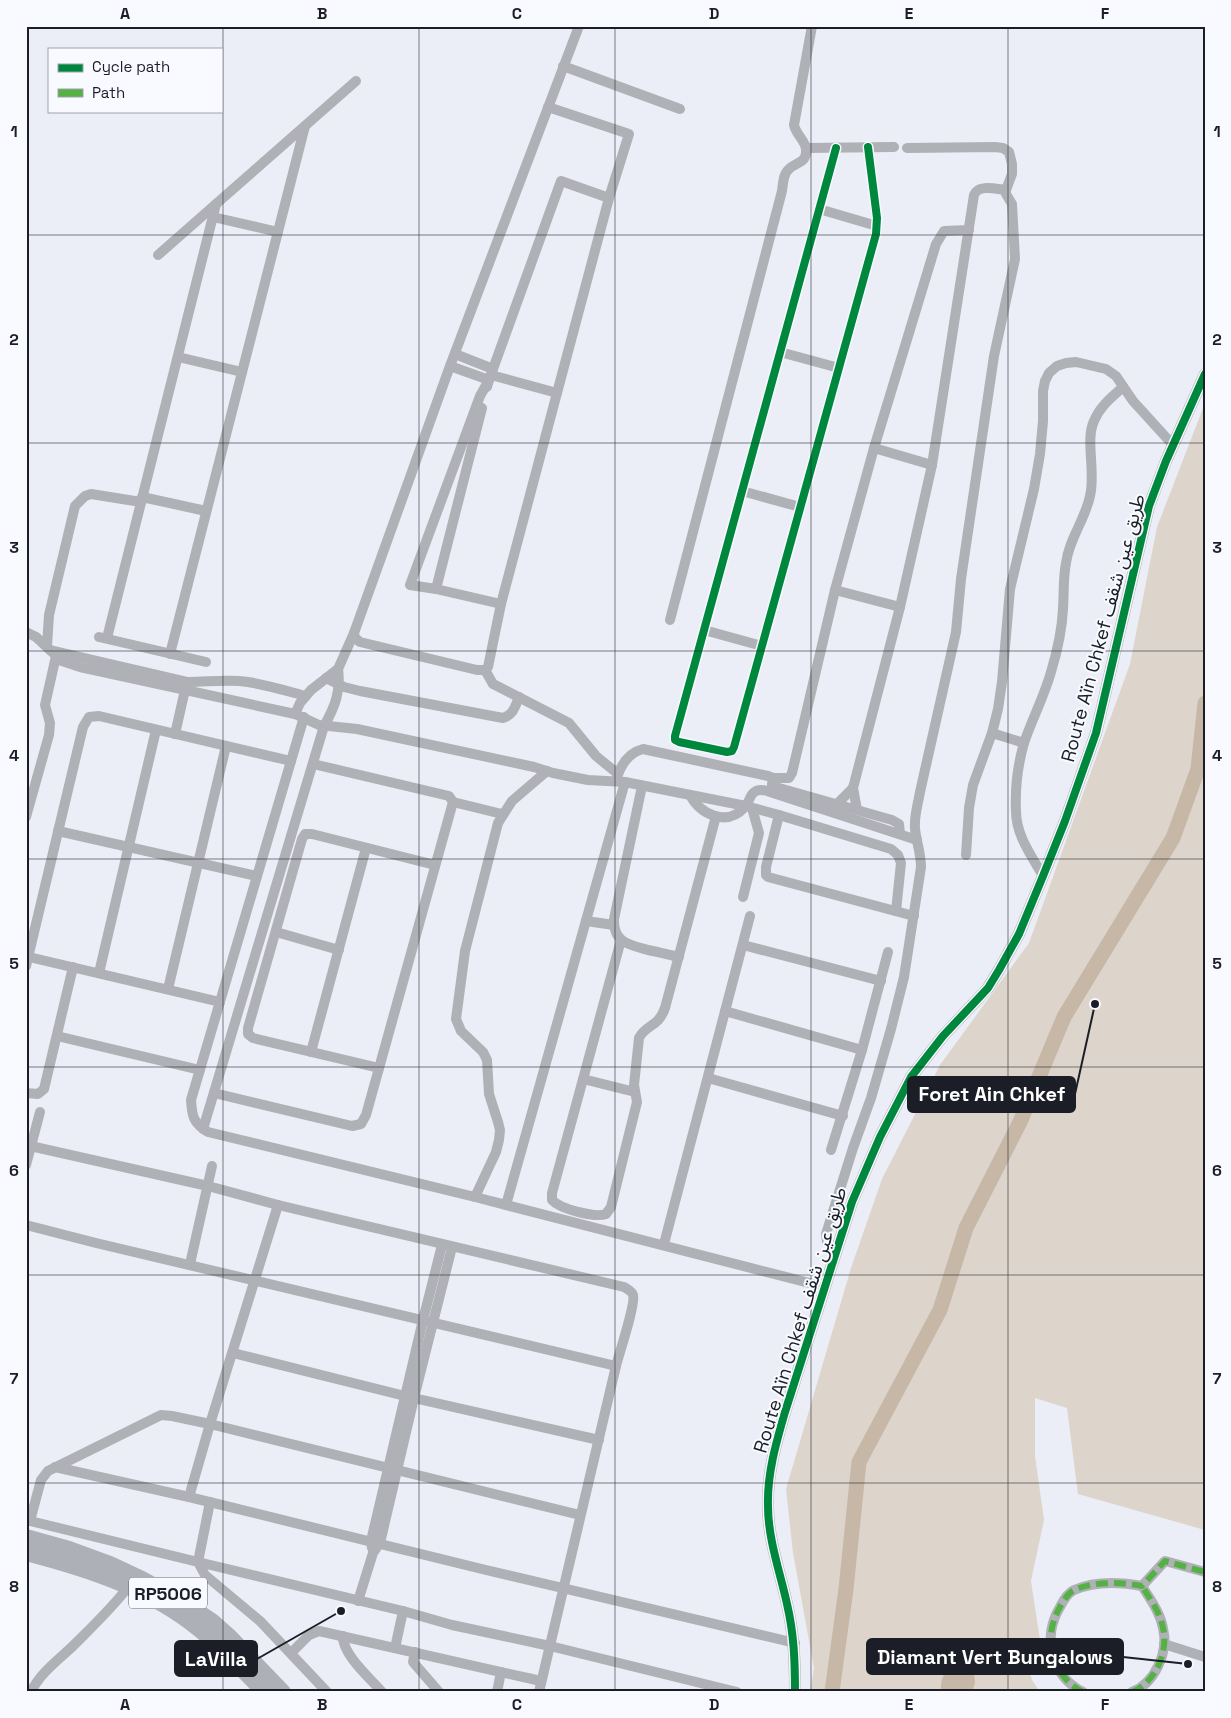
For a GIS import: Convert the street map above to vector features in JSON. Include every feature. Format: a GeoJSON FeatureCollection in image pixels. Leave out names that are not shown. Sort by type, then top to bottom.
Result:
{"type":"FeatureCollection","features":[{"type":"Feature","properties":{"kind":"highway","name":"RP5006"},"geometry":{"type":"LineString","coordinates":[[26,1537],[69,1548],[110,1564],[184,1602],[212,1621],[230,1637],[283,1692]]}},
{"type":"Feature","properties":{"kind":"highway","name":"RP5006"},"geometry":{"type":"LineString","coordinates":[[26,1552],[86,1569],[129,1586],[200,1629],[264,1692]]}},
{"type":"Feature","properties":{"kind":"street"},"geometry":{"type":"LineString","coordinates":[[579,26],[450,366],[354,633],[338,669],[310,690],[300,703],[300,716],[291,761],[191,1100],[192,1112],[198,1126],[208,1132],[664,1244],[825,1287]]}},
{"type":"Feature","properties":{"kind":"street"},"geometry":{"type":"LineString","coordinates":[[670,620],[782,192],[784,176],[788,169],[802,162],[805,158],[806,148],[794,125],[812,26]]}},
{"type":"Feature","properties":{"kind":"street"},"geometry":{"type":"LineString","coordinates":[[563,66],[680,109]]}},
{"type":"Feature","properties":{"kind":"street"},"geometry":{"type":"LineString","coordinates":[[158,255],[356,81]]}},
{"type":"Feature","properties":{"kind":"street"},"geometry":{"type":"LineString","coordinates":[[485,670],[488,667],[501,604],[609,198],[630,134],[548,107]]}},
{"type":"Feature","properties":{"kind":"street"},"geometry":{"type":"LineString","coordinates":[[170,654],[305,126]]}},
{"type":"Feature","properties":{"kind":"street"},"geometry":{"type":"LineString","coordinates":[[836,148],[675,738],[679,742],[727,752],[733,749],[877,226],[868,147]]}},
{"type":"Feature","properties":{"kind":"street"},"geometry":{"type":"LineString","coordinates":[[806,148],[894,147]]}},
{"type":"Feature","properties":{"kind":"street"},"geometry":{"type":"LineString","coordinates":[[838,1248],[827,1242],[826,1234],[892,1029],[904,977],[921,867],[915,824],[920,792],[956,632],[961,579],[994,356],[1015,260],[1012,204],[1006,194],[1012,178],[1012,164],[1009,152],[1003,148],[907,148]]}},
{"type":"Feature","properties":{"kind":"street"},"geometry":{"type":"LineString","coordinates":[[436,589],[491,375],[561,181],[609,198]]}},
{"type":"Feature","properties":{"kind":"street"},"geometry":{"type":"LineString","coordinates":[[857,810],[853,788],[900,607],[932,465],[975,191],[979,189],[1006,190]]}},
{"type":"Feature","properties":{"kind":"street"},"geometry":{"type":"LineString","coordinates":[[206,662],[103,638],[142,500],[216,204]]}},
{"type":"Feature","properties":{"kind":"street"},"geometry":{"type":"LineString","coordinates":[[819,209],[877,226]]}},
{"type":"Feature","properties":{"kind":"street"},"geometry":{"type":"LineString","coordinates":[[213,217],[278,232]]}},
{"type":"Feature","properties":{"kind":"street"},"geometry":{"type":"LineString","coordinates":[[743,897],[759,834],[749,807],[752,794],[755,791],[789,778],[792,773],[835,590],[874,448],[939,238],[944,232],[969,230]]}},
{"type":"Feature","properties":{"kind":"street"},"geometry":{"type":"LineString","coordinates":[[780,352],[839,368]]}},
{"type":"Feature","properties":{"kind":"street"},"geometry":{"type":"LineString","coordinates":[[455,354],[491,375]]}},
{"type":"Feature","properties":{"kind":"street"},"geometry":{"type":"LineString","coordinates":[[178,357],[242,372]]}},
{"type":"Feature","properties":{"kind":"street"},"geometry":{"type":"LineString","coordinates":[[966,855],[969,808],[973,785],[992,733],[1002,682],[1010,589],[1034,489],[1040,454],[1045,381],[1049,373],[1057,366],[1076,362],[1106,369],[1116,376],[1149,419],[1173,444]]}},
{"type":"Feature","properties":{"kind":"street"},"geometry":{"type":"LineString","coordinates":[[450,366],[558,393]]}},
{"type":"Feature","properties":{"kind":"street","name":"Route Aïn Chkef طريق عين شقف"},"geometry":{"type":"LineString","coordinates":[[795,1692],[795,1643],[788,1605],[771,1540],[768,1508],[768,1481],[780,1429],[852,1202],[880,1137],[903,1092],[922,1064],[943,1036],[988,988],[1019,934],[1044,876],[1096,734],[1143,528],[1155,489],[1205,374]]}},
{"type":"Feature","properties":{"kind":"street"},"geometry":{"type":"LineString","coordinates":[[491,375],[480,396],[410,585],[501,604]]}},
{"type":"Feature","properties":{"kind":"street"},"geometry":{"type":"LineString","coordinates":[[1044,876],[1018,832],[1016,812],[1017,786],[1024,743],[1042,700],[1057,651],[1063,610],[1068,550],[1084,517],[1091,494],[1090,434],[1094,421],[1105,403],[1124,387]]}},
{"type":"Feature","properties":{"kind":"street"},"geometry":{"type":"LineString","coordinates":[[874,448],[932,465]]}},
{"type":"Feature","properties":{"kind":"street"},"geometry":{"type":"LineString","coordinates":[[742,491],[800,507]]}},
{"type":"Feature","properties":{"kind":"street"},"geometry":{"type":"LineString","coordinates":[[26,817],[50,723],[45,705],[51,651],[49,615],[75,506],[85,496],[91,494],[142,500],[206,511]]}},
{"type":"Feature","properties":{"kind":"street"},"geometry":{"type":"LineString","coordinates":[[835,590],[900,607]]}},
{"type":"Feature","properties":{"kind":"street"},"geometry":{"type":"LineString","coordinates":[[704,630],[762,646]]}},
{"type":"Feature","properties":{"kind":"street"},"geometry":{"type":"LineString","coordinates":[[26,632],[36,637],[62,661],[80,667],[300,716],[324,726],[357,729],[588,780],[620,779],[642,786],[749,807],[895,852],[902,863],[896,912]]}},
{"type":"Feature","properties":{"kind":"street"},"geometry":{"type":"LineString","coordinates":[[354,633],[355,638],[360,642],[478,670],[485,670]]}},
{"type":"Feature","properties":{"kind":"street"},"geometry":{"type":"LineString","coordinates":[[51,651],[188,682],[217,680],[248,682],[306,696]]}},
{"type":"Feature","properties":{"kind":"street"},"geometry":{"type":"LineString","coordinates":[[203,1129],[324,726],[335,706],[340,685],[338,669]]}},
{"type":"Feature","properties":{"kind":"street"},"geometry":{"type":"LineString","coordinates":[[485,670],[493,684],[569,722],[596,756],[620,779]]}},
{"type":"Feature","properties":{"kind":"street"},"geometry":{"type":"LineString","coordinates":[[326,678],[360,692],[503,718],[509,716],[514,710],[519,697]]}},
{"type":"Feature","properties":{"kind":"street"},"geometry":{"type":"LineString","coordinates":[[175,734],[185,690]]}},
{"type":"Feature","properties":{"kind":"street"},"geometry":{"type":"LineString","coordinates":[[220,1002],[73,967],[27,962],[83,727],[88,717],[99,716],[291,761]]}},
{"type":"Feature","properties":{"kind":"street"},"geometry":{"type":"LineString","coordinates":[[99,973],[156,730]]}},
{"type":"Feature","properties":{"kind":"street"},"geometry":{"type":"LineString","coordinates":[[992,733],[1024,743]]}},
{"type":"Feature","properties":{"kind":"street"},"geometry":{"type":"LineString","coordinates":[[168,989],[226,746]]}},
{"type":"Feature","properties":{"kind":"street"},"geometry":{"type":"LineString","coordinates":[[702,761],[705,747]]}},
{"type":"Feature","properties":{"kind":"street"},"geometry":{"type":"LineString","coordinates":[[506,1205],[586,921],[624,761],[631,753],[643,749],[768,776],[772,785],[918,840]]}},
{"type":"Feature","properties":{"kind":"street"},"geometry":{"type":"LineString","coordinates":[[313,764],[449,796],[453,802],[502,814]]}},
{"type":"Feature","properties":{"kind":"street"},"geometry":{"type":"LineString","coordinates":[[475,1197],[496,1152],[500,1130],[488,1094],[487,1060],[483,1052],[461,1031],[456,1019],[465,951],[493,839],[502,814],[512,801],[547,771]]}},
{"type":"Feature","properties":{"kind":"street"},"geometry":{"type":"LineString","coordinates":[[772,785],[896,822],[899,824],[900,834]]}},
{"type":"Feature","properties":{"kind":"street"},"geometry":{"type":"LineString","coordinates":[[642,786],[614,924],[615,930],[621,940],[631,945],[679,958]]}},
{"type":"Feature","properties":{"kind":"street"},"geometry":{"type":"LineString","coordinates":[[837,804],[853,788]]}},
{"type":"Feature","properties":{"kind":"street"},"geometry":{"type":"LineString","coordinates":[[690,795],[695,804],[702,810],[716,816],[730,816],[749,807]]}},
{"type":"Feature","properties":{"kind":"street"},"geometry":{"type":"LineString","coordinates":[[214,1093],[352,1126],[357,1126],[364,1120],[453,802]]}},
{"type":"Feature","properties":{"kind":"street"},"geometry":{"type":"LineString","coordinates":[[779,815],[766,867],[766,875],[768,877],[914,916]]}},
{"type":"Feature","properties":{"kind":"street"},"geometry":{"type":"LineString","coordinates":[[621,940],[552,1193],[552,1200],[556,1204],[577,1211],[603,1216],[609,1212],[637,1102],[634,1085],[639,1038],[642,1032],[660,1021],[663,1015],[716,816]]}},
{"type":"Feature","properties":{"kind":"street"},"geometry":{"type":"LineString","coordinates":[[58,831],[257,876]]}},
{"type":"Feature","properties":{"kind":"street"},"geometry":{"type":"LineString","coordinates":[[379,1068],[253,1038],[248,1034],[276,932],[302,839],[306,834],[435,865]]}},
{"type":"Feature","properties":{"kind":"street"},"geometry":{"type":"LineString","coordinates":[[311,1052],[366,848]]}},
{"type":"Feature","properties":{"kind":"street"},"geometry":{"type":"LineString","coordinates":[[664,1244],[750,916]]}},
{"type":"Feature","properties":{"kind":"street"},"geometry":{"type":"LineString","coordinates":[[586,921],[614,924]]}},
{"type":"Feature","properties":{"kind":"street"},"geometry":{"type":"LineString","coordinates":[[276,932],[339,950]]}},
{"type":"Feature","properties":{"kind":"street"},"geometry":{"type":"LineString","coordinates":[[743,945],[881,981]]}},
{"type":"Feature","properties":{"kind":"street"},"geometry":{"type":"LineString","coordinates":[[832,1150],[862,1050],[888,952]]}},
{"type":"Feature","properties":{"kind":"street"},"geometry":{"type":"LineString","coordinates":[[26,1093],[38,1094],[44,1089],[73,967]]}},
{"type":"Feature","properties":{"kind":"street"},"geometry":{"type":"LineString","coordinates":[[725,1011],[862,1050]]}},
{"type":"Feature","properties":{"kind":"street"},"geometry":{"type":"LineString","coordinates":[[57,1036],[200,1070]]}},
{"type":"Feature","properties":{"kind":"street"},"geometry":{"type":"LineString","coordinates":[[708,1078],[843,1116]]}},
{"type":"Feature","properties":{"kind":"street"},"geometry":{"type":"LineString","coordinates":[[583,1079],[634,1092]]}},
{"type":"Feature","properties":{"kind":"street"},"geometry":{"type":"LineString","coordinates":[[26,1165],[29,1145],[40,1112]]}},
{"type":"Feature","properties":{"kind":"street"},"geometry":{"type":"LineString","coordinates":[[29,1145],[208,1186],[278,1205],[630,1290],[633,1294],[633,1300],[627,1329],[616,1366],[539,1692]]}},
{"type":"Feature","properties":{"kind":"street"},"geometry":{"type":"LineString","coordinates":[[190,1264],[212,1166]]}},
{"type":"Feature","properties":{"kind":"street"},"geometry":{"type":"LineString","coordinates":[[189,1497],[278,1205]]}},
{"type":"Feature","properties":{"kind":"street"},"geometry":{"type":"LineString","coordinates":[[574,1223],[577,1211]]}},
{"type":"Feature","properties":{"kind":"street"},"geometry":{"type":"LineString","coordinates":[[26,1225],[616,1366]]}},
{"type":"Feature","properties":{"kind":"street"},"geometry":{"type":"LineString","coordinates":[[358,1601],[376,1542],[409,1397],[447,1246]]}},
{"type":"Feature","properties":{"kind":"street"},"geometry":{"type":"LineString","coordinates":[[233,1353],[409,1397],[599,1440]]}},
{"type":"Feature","properties":{"kind":"street"},"geometry":{"type":"LineString","coordinates":[[580,1515],[210,1424],[172,1416],[161,1416],[48,1471],[43,1476],[28,1520],[403,1611],[452,1625],[550,1646],[738,1692]]}},
{"type":"Feature","properties":{"kind":"street"},"geometry":{"type":"LineString","coordinates":[[55,1467],[189,1497],[431,1557],[795,1643]]}},
{"type":"Feature","properties":{"kind":"street"},"geometry":{"type":"LineString","coordinates":[[210,1502],[198,1562],[200,1568],[210,1579],[260,1621],[327,1692]]}},
{"type":"Feature","properties":{"kind":"street"},"geometry":{"type":"LineString","coordinates":[[1142,1586],[1165,1561],[1205,1572]]}},
{"type":"Feature","properties":{"kind":"street"},"geometry":{"type":"LineString","coordinates":[[1083,1692],[1075,1688],[1062,1675],[1056,1665],[1050,1648],[1050,1634],[1054,1616],[1072,1591],[1101,1584],[1122,1583],[1142,1586]]}},
{"type":"Feature","properties":{"kind":"street"},"geometry":{"type":"LineString","coordinates":[[31,1692],[38,1679],[78,1641],[120,1598],[129,1586]]}},
{"type":"Feature","properties":{"kind":"street"},"geometry":{"type":"LineString","coordinates":[[1132,1692],[1138,1690],[1157,1671],[1164,1644],[1164,1629],[1158,1613],[1142,1586]]}},
{"type":"Feature","properties":{"kind":"street"},"geometry":{"type":"LineString","coordinates":[[395,1648],[403,1611]]}},
{"type":"Feature","properties":{"kind":"street"},"geometry":{"type":"LineString","coordinates":[[291,1653],[309,1635],[319,1631],[541,1681]]}},
{"type":"Feature","properties":{"kind":"street"},"geometry":{"type":"LineString","coordinates":[[343,1636],[342,1642],[346,1651],[382,1692]]}},
{"type":"Feature","properties":{"kind":"street"},"geometry":{"type":"LineString","coordinates":[[1164,1644],[1205,1657]]}},
{"type":"Feature","properties":{"kind":"street"},"geometry":{"type":"LineString","coordinates":[[414,1652],[413,1662],[438,1692]]}},
{"type":"Feature","properties":{"kind":"street"},"geometry":{"type":"LineString","coordinates":[[496,1692],[502,1672]]}},
{"type":"Feature","properties":{"kind":"shaded area"},"geometry":{"type":"Polygon","coordinates":[[[1205,403],[1205,1530],[1078,1494],[1067,1408],[1035,1398],[1035,1456],[1044,1520],[1031,1581],[1040,1640],[1020,1641],[1032,1680],[1040,1692],[810,1692],[814,1668],[793,1553],[786,1489],[851,1268],[882,1179],[940,1065],[1029,943],[1130,664],[1157,527],[1205,403]]]}},
{"type":"Feature","properties":{"kind":"shaded area"},"geometry":{"type":"Polygon","coordinates":[[[955,1664],[968,1667],[974,1673],[975,1683],[972,1692],[941,1692],[941,1683],[944,1675],[955,1664]]]}},
{"type":"Feature","properties":{"kind":"waterway"},"geometry":{"type":"LineString","coordinates":[[832,1692],[846,1589],[859,1462],[940,1310],[966,1228],[1020,1122],[1064,1017],[1173,838],[1198,769],[1205,703]]}},
{"type":"Feature","properties":{"kind":"marked path"},"geometry":{"type":"LineString","coordinates":[[1083,1692],[1063,1676],[1057,1666],[1051,1643],[1055,1619],[1063,1602],[1070,1593],[1082,1587],[1099,1584],[1117,1583],[1142,1586],[1165,1561],[1205,1572]]}},
{"type":"Feature","properties":{"kind":"marked path"},"geometry":{"type":"LineString","coordinates":[[1132,1692],[1140,1688],[1153,1674],[1158,1666],[1164,1647],[1163,1628],[1160,1617],[1142,1586]]}},
{"type":"Feature","properties":{"kind":"cycle path"},"geometry":{"type":"LineString","coordinates":[[836,148],[675,736],[675,740],[679,742],[727,752],[732,751],[734,747],[876,234],[877,218],[868,147]]}},
{"type":"Feature","properties":{"kind":"cycle path"},"geometry":{"type":"LineString","coordinates":[[795,1692],[791,1626],[772,1543],[768,1506],[775,1447],[785,1412],[852,1202],[880,1137],[911,1077],[943,1036],[988,988],[1019,934],[1043,876],[1065,821],[1096,733],[1149,506],[1166,461],[1205,374]]}},
{"type":"Feature","properties":{"kind":"place","name":"Foret Ain Chkef"},"geometry":{"type":"Point","coordinates":[1095,1004]}},
{"type":"Feature","properties":{"kind":"place","name":"LaVilla"},"geometry":{"type":"Point","coordinates":[341,1611]}},
{"type":"Feature","properties":{"kind":"place","name":"Diamant Vert Bungalows"},"geometry":{"type":"Point","coordinates":[1188,1664]}}]}
